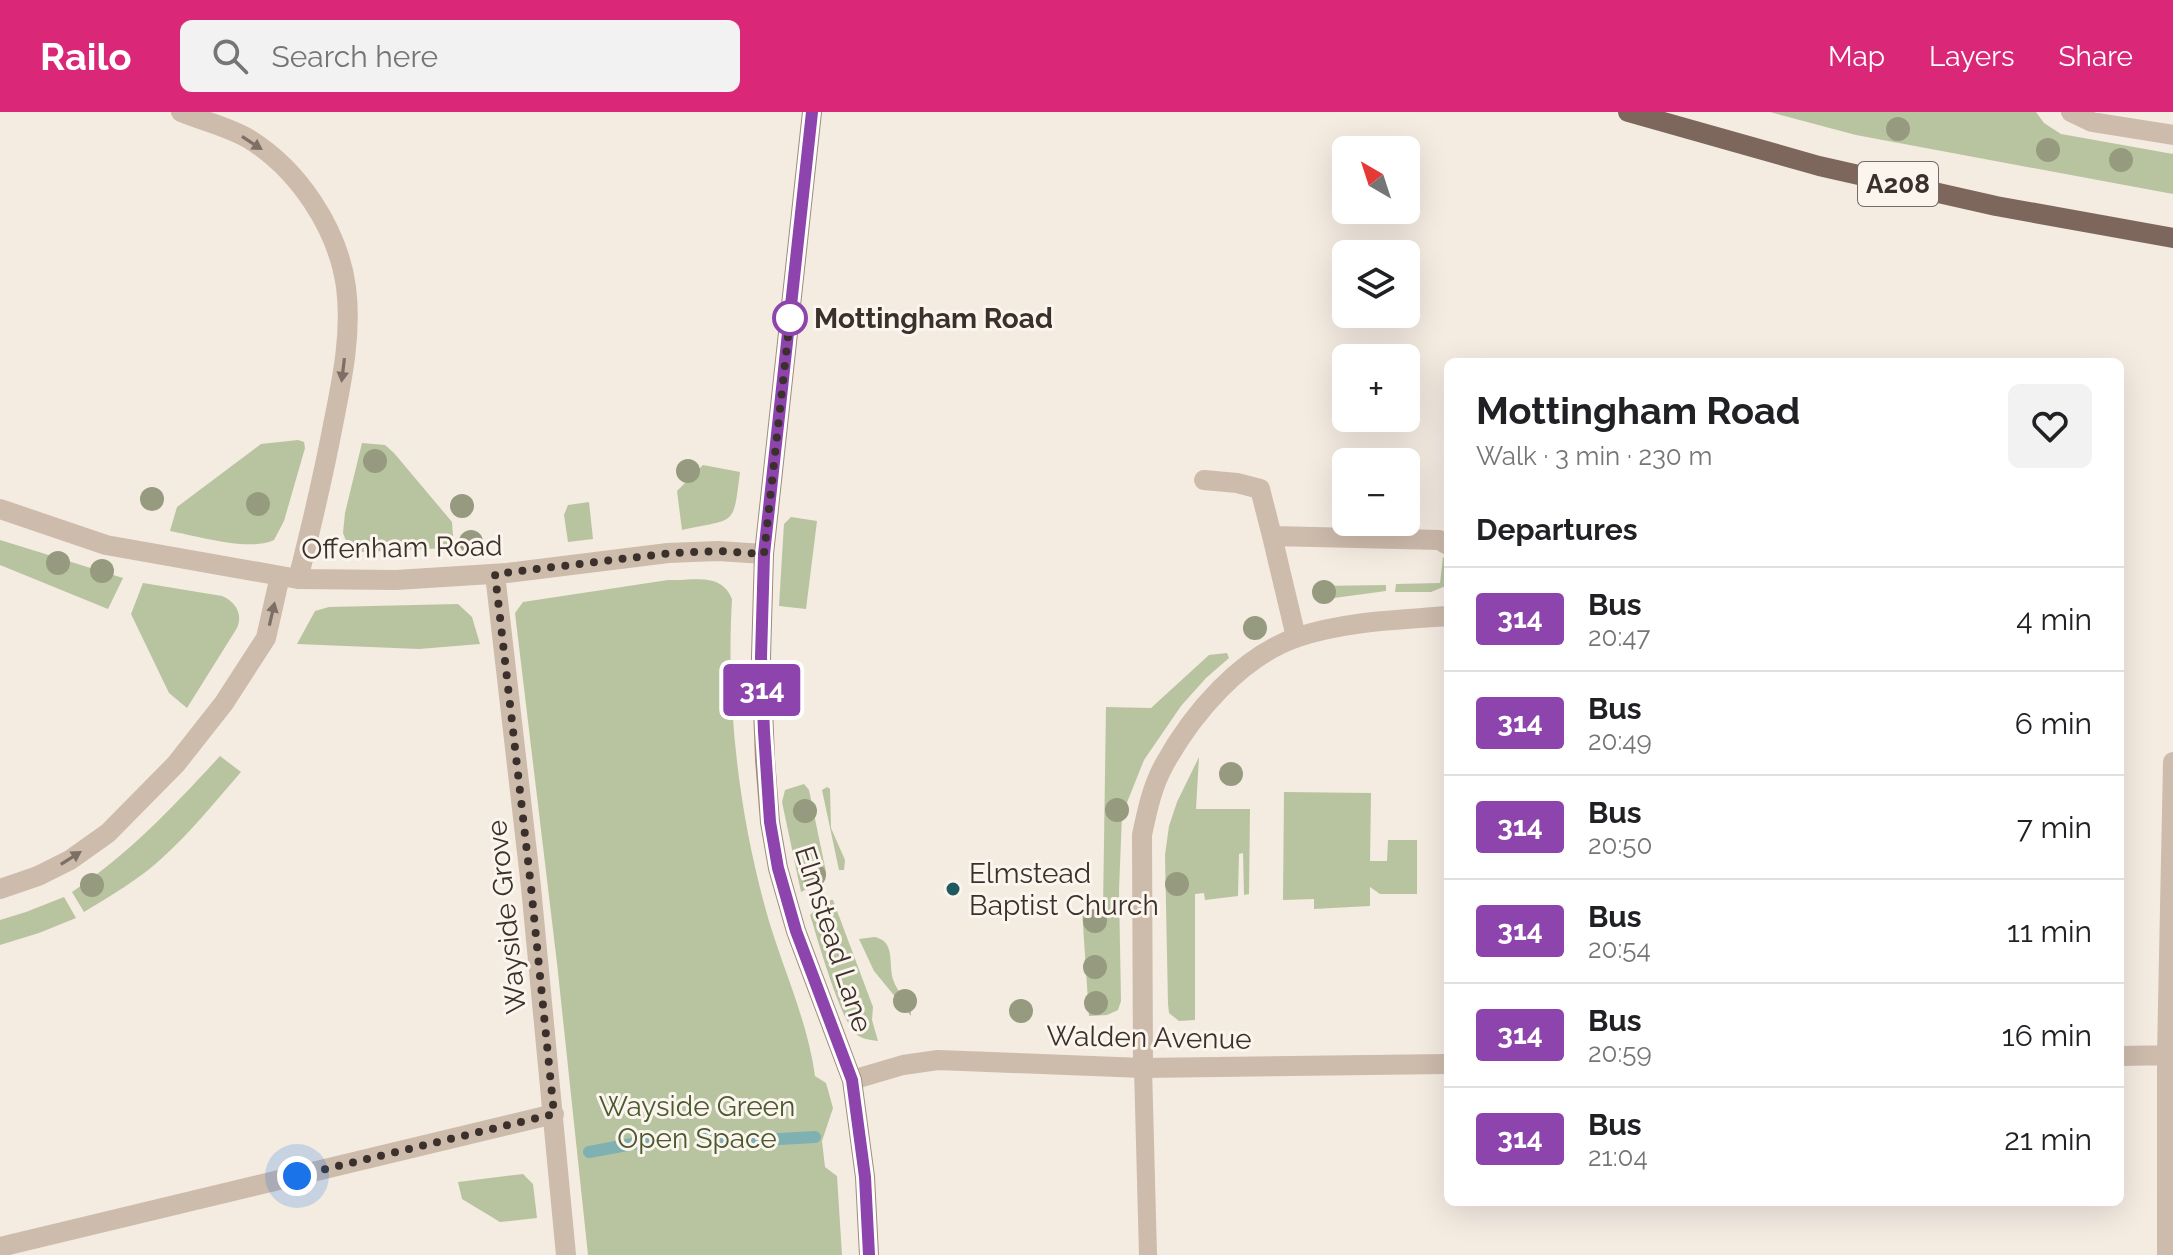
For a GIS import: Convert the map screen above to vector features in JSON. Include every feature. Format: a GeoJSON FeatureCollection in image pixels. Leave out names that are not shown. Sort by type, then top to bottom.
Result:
{"type":"FeatureCollection","features":[{"type":"Feature","properties":{"kind":"main road","name":"A208"},"geometry":{"type":"LineString","coordinates":[[1628,112],[1819,166],[1996,206],[2173,238]]}},
{"type":"Feature","properties":{"kind":"street"},"geometry":{"type":"LineString","coordinates":[[0,889],[38,876],[83,851],[108,833],[176,764],[224,703],[266,638],[315,513],[341,386],[348,327],[346,286],[336,248],[320,214],[291,172],[248,139],[181,112]]}},
{"type":"Feature","properties":{"kind":"street","name":"Elmstead Lane"},"geometry":{"type":"LineString","coordinates":[[812,112],[764,554],[762,673],[765,759],[773,842],[796,931],[852,1080],[865,1177],[869,1255]]}},
{"type":"Feature","properties":{"kind":"street"},"geometry":{"type":"LineString","coordinates":[[2071,112],[2092,122],[2173,135]]}},
{"type":"Feature","properties":{"kind":"street"},"geometry":{"type":"LineString","coordinates":[[1204,480],[1260,489],[1296,637]]}},
{"type":"Feature","properties":{"kind":"street","name":"Offenham Road"},"geometry":{"type":"LineString","coordinates":[[0,509],[106,545],[289,578],[396,580],[495,574],[672,553],[718,551],[764,554]]}},
{"type":"Feature","properties":{"kind":"street"},"geometry":{"type":"LineString","coordinates":[[1272,536],[1439,540],[1444,543]]}},
{"type":"Feature","properties":{"kind":"street","name":"Wayside Grove"},"geometry":{"type":"LineString","coordinates":[[495,574],[531,887],[566,1255]]}},
{"type":"Feature","properties":{"kind":"street"},"geometry":{"type":"LineString","coordinates":[[1143,1068],[1142,835],[1149,801],[1163,766],[1200,712],[1232,679],[1267,651],[1296,637],[1368,622],[1444,616]]}},
{"type":"Feature","properties":{"kind":"street"},"geometry":{"type":"LineString","coordinates":[[2167,1255],[2173,762]]}},
{"type":"Feature","properties":{"kind":"street"},"geometry":{"type":"LineString","coordinates":[[2124,1056],[2170,1055]]}},
{"type":"Feature","properties":{"kind":"street","name":"Walden Avenue"},"geometry":{"type":"LineString","coordinates":[[852,1080],[903,1065],[938,1060],[1143,1068],[1444,1064]]}},
{"type":"Feature","properties":{"kind":"street"},"geometry":{"type":"LineString","coordinates":[[0,1247],[554,1114]]}},
{"type":"Feature","properties":{"kind":"lane"},"geometry":{"type":"LineString","coordinates":[[1143,1068],[1148,1255]]}},
{"type":"Feature","properties":{"kind":"green space"},"geometry":{"type":"Polygon","coordinates":[[[1770,112],[2036,112],[2044,123],[2061,134],[2173,154],[2173,194],[1856,135],[1770,112]]]}},
{"type":"Feature","properties":{"kind":"green space"},"geometry":{"type":"Polygon","coordinates":[[[304,442],[305,448],[284,521],[274,540],[238,544],[170,531],[177,507],[261,444],[304,442]]]}},
{"type":"Feature","properties":{"kind":"green space"},"geometry":{"type":"Polygon","coordinates":[[[362,443],[385,445],[452,522],[453,536],[446,548],[362,552],[347,543],[343,533],[345,513],[362,443]]]}},
{"type":"Feature","properties":{"kind":"green space"},"geometry":{"type":"Polygon","coordinates":[[[703,465],[740,472],[736,503],[729,518],[682,530],[677,491],[703,465]]]}},
{"type":"Feature","properties":{"kind":"green space"},"geometry":{"type":"Polygon","coordinates":[[[589,502],[593,539],[568,542],[564,515],[568,505],[589,502]]]}},
{"type":"Feature","properties":{"kind":"green space"},"geometry":{"type":"Polygon","coordinates":[[[791,517],[817,521],[806,609],[779,606],[784,524],[791,517]]]}},
{"type":"Feature","properties":{"kind":"green space"},"geometry":{"type":"Polygon","coordinates":[[[0,540],[123,578],[108,609],[0,565],[0,540]]]}},
{"type":"Feature","properties":{"kind":"green space"},"geometry":{"type":"Polygon","coordinates":[[[1443,557],[1444,587],[1431,592],[1395,592],[1396,584],[1440,583],[1443,557]]]}},
{"type":"Feature","properties":{"kind":"green space","name":"Wayside Green Open Space"},"geometry":{"type":"Polygon","coordinates":[[[668,580],[714,581],[727,590],[732,599],[731,676],[741,793],[771,928],[800,1011],[815,1076],[826,1083],[833,1108],[822,1141],[825,1167],[837,1176],[842,1255],[588,1255],[515,613],[523,602],[668,580]]]}},
{"type":"Feature","properties":{"kind":"green space"},"geometry":{"type":"Polygon","coordinates":[[[143,583],[222,596],[239,613],[237,628],[187,708],[169,693],[131,614],[143,583]]]}},
{"type":"Feature","properties":{"kind":"green space"},"geometry":{"type":"Polygon","coordinates":[[[1386,585],[1386,591],[1319,600],[1319,586],[1386,585]]]}},
{"type":"Feature","properties":{"kind":"green space"},"geometry":{"type":"Polygon","coordinates":[[[458,604],[472,617],[480,644],[419,649],[297,644],[315,611],[329,607],[458,604]]]}},
{"type":"Feature","properties":{"kind":"green space"},"geometry":{"type":"Polygon","coordinates":[[[1227,653],[1229,658],[1181,706],[1144,760],[1122,815],[1119,890],[1121,1001],[1118,1010],[1107,1015],[1089,1016],[1082,910],[1103,910],[1106,707],[1151,708],[1209,655],[1227,653]]]}},
{"type":"Feature","properties":{"kind":"green space"},"geometry":{"type":"Polygon","coordinates":[[[220,756],[241,772],[212,806],[152,867],[84,912],[72,892],[132,845],[220,756]]]}},
{"type":"Feature","properties":{"kind":"green space"},"geometry":{"type":"Polygon","coordinates":[[[1199,757],[1196,809],[1250,809],[1249,894],[1244,895],[1243,853],[1239,854],[1238,896],[1205,900],[1204,893],[1195,894],[1195,1020],[1179,1021],[1169,1013],[1168,1004],[1165,855],[1169,826],[1177,802],[1199,757]]]}},
{"type":"Feature","properties":{"kind":"green space"},"geometry":{"type":"Polygon","coordinates":[[[804,784],[809,790],[826,872],[813,886],[801,892],[782,802],[785,790],[804,784]]]}},
{"type":"Feature","properties":{"kind":"green space"},"geometry":{"type":"Polygon","coordinates":[[[830,789],[831,828],[845,860],[844,870],[839,870],[822,790],[830,789]]]}},
{"type":"Feature","properties":{"kind":"green space"},"geometry":{"type":"Polygon","coordinates":[[[1284,792],[1371,793],[1370,861],[1387,861],[1388,840],[1417,840],[1417,894],[1380,894],[1370,887],[1370,906],[1314,909],[1314,899],[1283,900],[1284,792]]]}},
{"type":"Feature","properties":{"kind":"green space"},"geometry":{"type":"Polygon","coordinates":[[[64,897],[76,918],[0,945],[0,920],[64,897]]]}},
{"type":"Feature","properties":{"kind":"green space"},"geometry":{"type":"Polygon","coordinates":[[[826,900],[833,900],[873,1007],[872,1020],[878,1041],[855,1033],[836,995],[810,915],[826,900]]]}},
{"type":"Feature","properties":{"kind":"green space"},"geometry":{"type":"Polygon","coordinates":[[[875,937],[889,949],[894,982],[909,1005],[911,1016],[874,971],[859,939],[875,937]]]}},
{"type":"Feature","properties":{"kind":"green space"},"geometry":{"type":"Polygon","coordinates":[[[523,1174],[533,1184],[537,1218],[500,1222],[462,1199],[458,1182],[523,1174]]]}},
{"type":"Feature","properties":{"kind":"waterway"},"geometry":{"type":"LineString","coordinates":[[702,1135],[728,1142],[815,1137]]}},
{"type":"Feature","properties":{"kind":"waterway"},"geometry":{"type":"LineString","coordinates":[[589,1152],[670,1137]]}},
{"type":"Feature","properties":{"kind":"bus line","name":"314"},"geometry":{"type":"LineString","coordinates":[[812,112],[764,554],[761,657],[765,759],[770,822],[778,868],[796,931],[852,1080],[865,1177],[869,1255]]}},
{"type":"Feature","properties":{"kind":"place","name":"Mottingham Road"},"geometry":{"type":"Point","coordinates":[790,318]}},
{"type":"Feature","properties":{"kind":"place","name":"Elmstead Baptist Church"},"geometry":{"type":"Point","coordinates":[953,889]}},
{"type":"Feature","properties":{"kind":"route"},"geometry":{"type":"LineString","coordinates":[[297,1176],[554,1114],[495,574],[672,553],[718,551],[764,554],[790,318]]}}]}
